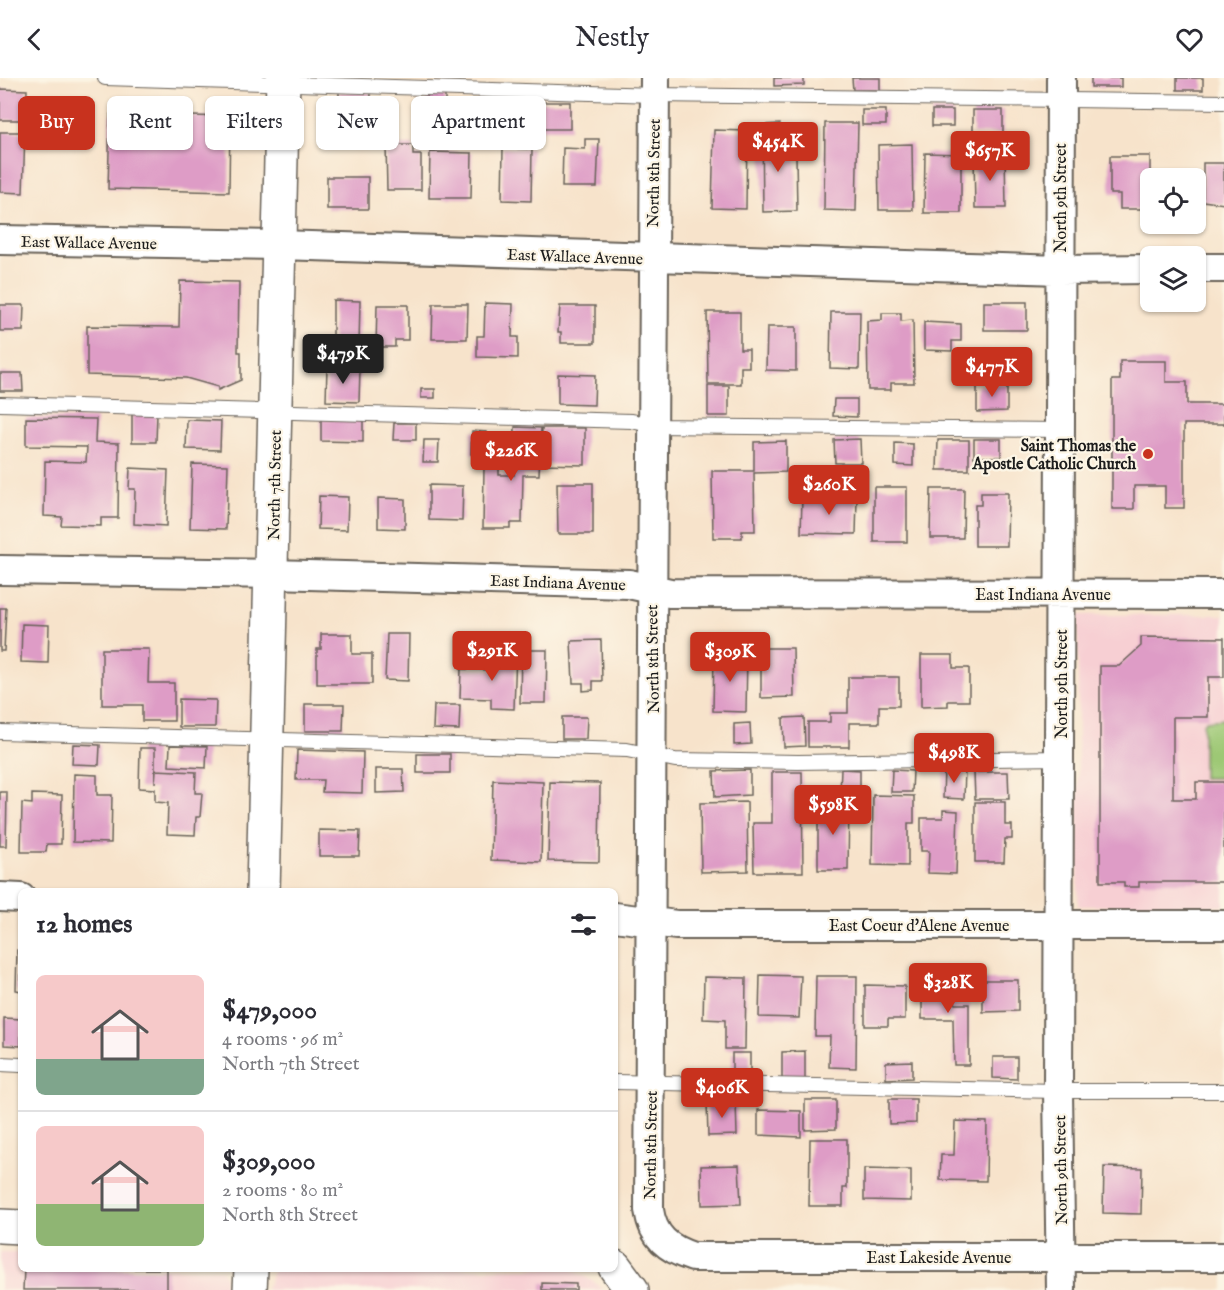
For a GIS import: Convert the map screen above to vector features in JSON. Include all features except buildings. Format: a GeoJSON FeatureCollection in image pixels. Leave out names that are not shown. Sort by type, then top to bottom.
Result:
{"type":"FeatureCollection","features":[{"type":"Feature","properties":{"kind":"street","name":"North 7th Street"},"geometry":{"type":"LineString","coordinates":[[263,888],[282,80]]}},
{"type":"Feature","properties":{"kind":"street","name":"North 8th Street"},"geometry":{"type":"LineString","coordinates":[[655,87],[652,259],[653,755],[649,1210],[654,1230],[660,1237]]}},
{"type":"Feature","properties":{"kind":"street","name":"North 9th Street"},"geometry":{"type":"LineString","coordinates":[[1061,89],[1062,430],[1058,1091],[1061,1290]]}},
{"type":"Feature","properties":{"kind":"street","name":"East Wallace Avenue"},"geometry":{"type":"LineString","coordinates":[[0,240],[279,245],[652,259],[1060,270],[1140,269]]}},
{"type":"Feature","properties":{"kind":"street"},"geometry":{"type":"LineString","coordinates":[[1206,268],[1224,268]]}},
{"type":"Feature","properties":{"kind":"street","name":"East Indiana Avenue"},"geometry":{"type":"LineString","coordinates":[[0,570],[272,574],[629,584],[670,593],[1224,594]]}},
{"type":"Feature","properties":{"kind":"street"},"geometry":{"type":"LineString","coordinates":[[0,897],[18,898]]}},
{"type":"Feature","properties":{"kind":"street","name":"East Coeur d'Alene Avenue"},"geometry":{"type":"LineString","coordinates":[[618,917],[676,925],[1224,925]]}},
{"type":"Feature","properties":{"kind":"street"},"geometry":{"type":"LineString","coordinates":[[0,1226],[18,1227]]}},
{"type":"Feature","properties":{"kind":"street","name":"East Lakeside Avenue"},"geometry":{"type":"LineString","coordinates":[[660,1237],[666,1246],[693,1257],[1224,1257]]}},
{"type":"Feature","properties":{"kind":"street"},"geometry":{"type":"LineString","coordinates":[[250,1290],[251,1272]]}},
{"type":"Feature","properties":{"kind":"lane"},"geometry":{"type":"LineString","coordinates":[[105,78],[655,87],[1061,89],[1224,102]]}},
{"type":"Feature","properties":{"kind":"lane"},"geometry":{"type":"LineString","coordinates":[[0,404],[632,421],[653,426],[1062,430]]}},
{"type":"Feature","properties":{"kind":"lane"},"geometry":{"type":"LineString","coordinates":[[0,732],[627,750],[675,760],[798,762],[1061,758]]}},
{"type":"Feature","properties":{"kind":"lane"},"geometry":{"type":"LineString","coordinates":[[0,1064],[18,1065]]}},
{"type":"Feature","properties":{"kind":"lane"},"geometry":{"type":"LineString","coordinates":[[618,1083],[1058,1091],[1224,1091]]}},
{"type":"Feature","properties":{"kind":"shaded area"},"geometry":{"type":"Polygon","coordinates":[[[1078,615],[1224,615],[1224,906],[1078,906],[1078,615]]]}},
{"type":"Feature","properties":{"kind":"shaded area"},"geometry":{"type":"Polygon","coordinates":[[[0,1252],[18,1252],[18,1272],[222,1272],[225,1278],[225,1290],[0,1290],[0,1252]]]}},
{"type":"Feature","properties":{"kind":"shaded area"},"geometry":{"type":"Polygon","coordinates":[[[273,1272],[576,1272],[593,1281],[603,1290],[266,1290],[273,1272]]]}},
{"type":"Feature","properties":{"kind":"green space"},"geometry":{"type":"Polygon","coordinates":[[[1224,719],[1224,778],[1203,778],[1203,724],[1206,721],[1224,719]]]}},
{"type":"Feature","properties":{"kind":"place","name":"Saint Thomas the Apostle Catholic Church"},"geometry":{"type":"Point","coordinates":[1148,454]}}]}
